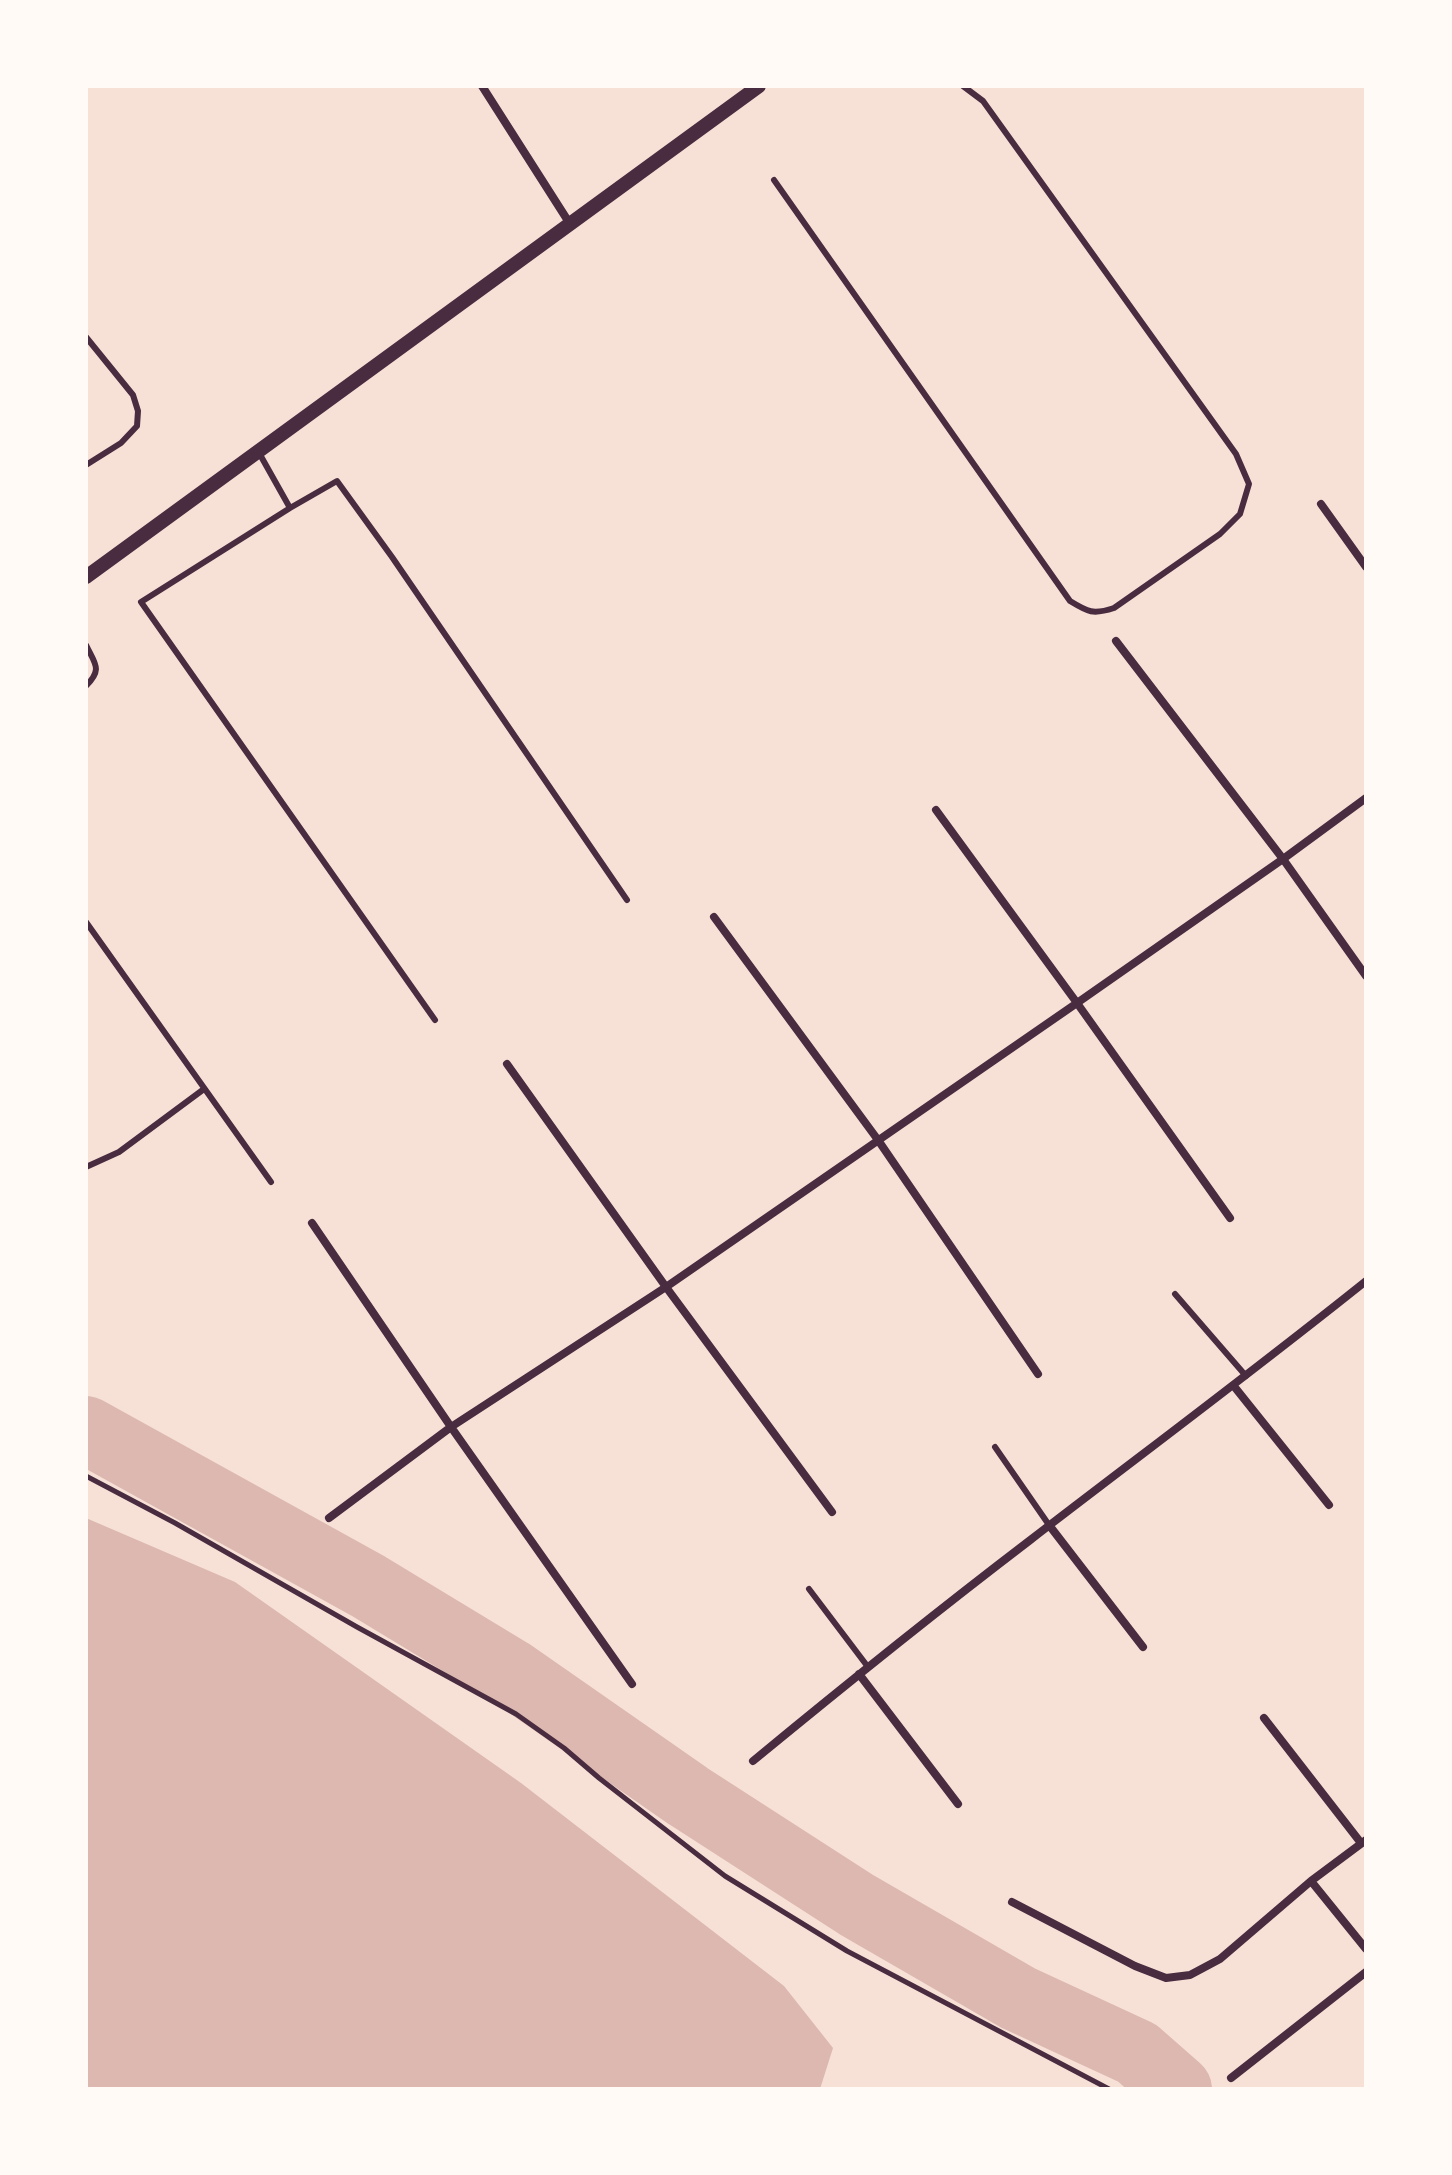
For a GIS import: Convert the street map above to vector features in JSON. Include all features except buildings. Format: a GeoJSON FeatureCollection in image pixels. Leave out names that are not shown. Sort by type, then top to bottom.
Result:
{"type":"FeatureCollection","features":[{"type":"Feature","properties":{"kind":"street"},"geometry":{"type":"LineString","coordinates":[[482,86],[570,224]]}},
{"type":"Feature","properties":{"kind":"street"},"geometry":{"type":"LineString","coordinates":[[86,577],[759,86]]}},
{"type":"Feature","properties":{"kind":"street"},"geometry":{"type":"LineString","coordinates":[[1321,504],[1366,567]]}},
{"type":"Feature","properties":{"kind":"street"},"geometry":{"type":"LineString","coordinates":[[1116,641],[1283,859],[1366,976]]}},
{"type":"Feature","properties":{"kind":"street"},"geometry":{"type":"LineString","coordinates":[[329,1518],[451,1427],[666,1287],[1077,1003],[1366,798]]}},
{"type":"Feature","properties":{"kind":"street"},"geometry":{"type":"LineString","coordinates":[[936,810],[1230,1218]]}},
{"type":"Feature","properties":{"kind":"street"},"geometry":{"type":"LineString","coordinates":[[714,917],[878,1140],[1038,1374]]}},
{"type":"Feature","properties":{"kind":"street"},"geometry":{"type":"LineString","coordinates":[[507,1064],[832,1512]]}},
{"type":"Feature","properties":{"kind":"street"},"geometry":{"type":"LineString","coordinates":[[312,1223],[632,1684]]}},
{"type":"Feature","properties":{"kind":"street"},"geometry":{"type":"LineString","coordinates":[[753,1761],[1049,1525],[1366,1281]]}},
{"type":"Feature","properties":{"kind":"street"},"geometry":{"type":"LineString","coordinates":[[1233,1385],[1329,1505]]}},
{"type":"Feature","properties":{"kind":"street"},"geometry":{"type":"LineString","coordinates":[[1049,1525],[1143,1647]]}},
{"type":"Feature","properties":{"kind":"street"},"geometry":{"type":"LineString","coordinates":[[859,1674],[958,1804]]}},
{"type":"Feature","properties":{"kind":"street"},"geometry":{"type":"LineString","coordinates":[[1012,1902],[1135,1966],[1166,1978],[1190,1975],[1220,1959],[1311,1881],[1364,1841],[1264,1718]]}},
{"type":"Feature","properties":{"kind":"street"},"geometry":{"type":"LineString","coordinates":[[1311,1881],[1366,1949]]}},
{"type":"Feature","properties":{"kind":"street"},"geometry":{"type":"LineString","coordinates":[[1231,2078],[1366,1972]]}},
{"type":"Feature","properties":{"kind":"lane"},"geometry":{"type":"LineString","coordinates":[[774,180],[1070,601],[1086,611],[1099,613],[1114,608],[1220,534],[1240,514],[1249,484],[1236,454],[983,101],[963,86]]}},
{"type":"Feature","properties":{"kind":"lane"},"geometry":{"type":"LineString","coordinates":[[86,337],[133,395],[138,411],[137,426],[121,443],[86,465]]}},
{"type":"Feature","properties":{"kind":"lane"},"geometry":{"type":"LineString","coordinates":[[258,451],[290,508]]}},
{"type":"Feature","properties":{"kind":"lane"},"geometry":{"type":"LineString","coordinates":[[435,1020],[141,602],[337,481],[627,900]]}},
{"type":"Feature","properties":{"kind":"lane"},"geometry":{"type":"LineString","coordinates":[[86,645],[97,665],[95,677],[86,686]]}},
{"type":"Feature","properties":{"kind":"lane"},"geometry":{"type":"LineString","coordinates":[[86,922],[271,1182]]}},
{"type":"Feature","properties":{"kind":"lane"},"geometry":{"type":"LineString","coordinates":[[86,1167],[119,1152],[204,1089]]}},
{"type":"Feature","properties":{"kind":"lane"},"geometry":{"type":"LineString","coordinates":[[1175,1294],[1246,1376]]}},
{"type":"Feature","properties":{"kind":"lane"},"geometry":{"type":"LineString","coordinates":[[995,1447],[1049,1525]]}},
{"type":"Feature","properties":{"kind":"lane"},"geometry":{"type":"LineString","coordinates":[[809,1589],[868,1667]]}},
{"type":"Feature","properties":{"kind":"path"},"geometry":{"type":"LineString","coordinates":[[86,1476],[516,1714],[564,1748],[725,1876],[847,1951],[1109,2089]]}},
{"type":"Feature","properties":{"kind":"shaded area"},"geometry":{"type":"Polygon","coordinates":[[[86,1518],[235,1582],[521,1783],[784,1986],[833,2048],[820,2089],[86,2089],[86,1518]]]}},
{"type":"Feature","properties":{"kind":"waterway"},"geometry":{"type":"LineString","coordinates":[[86,1430],[368,1586],[510,1672],[688,1796],[857,1905],[1018,1998],[1137,2053],[1178,2089]]}}]}
